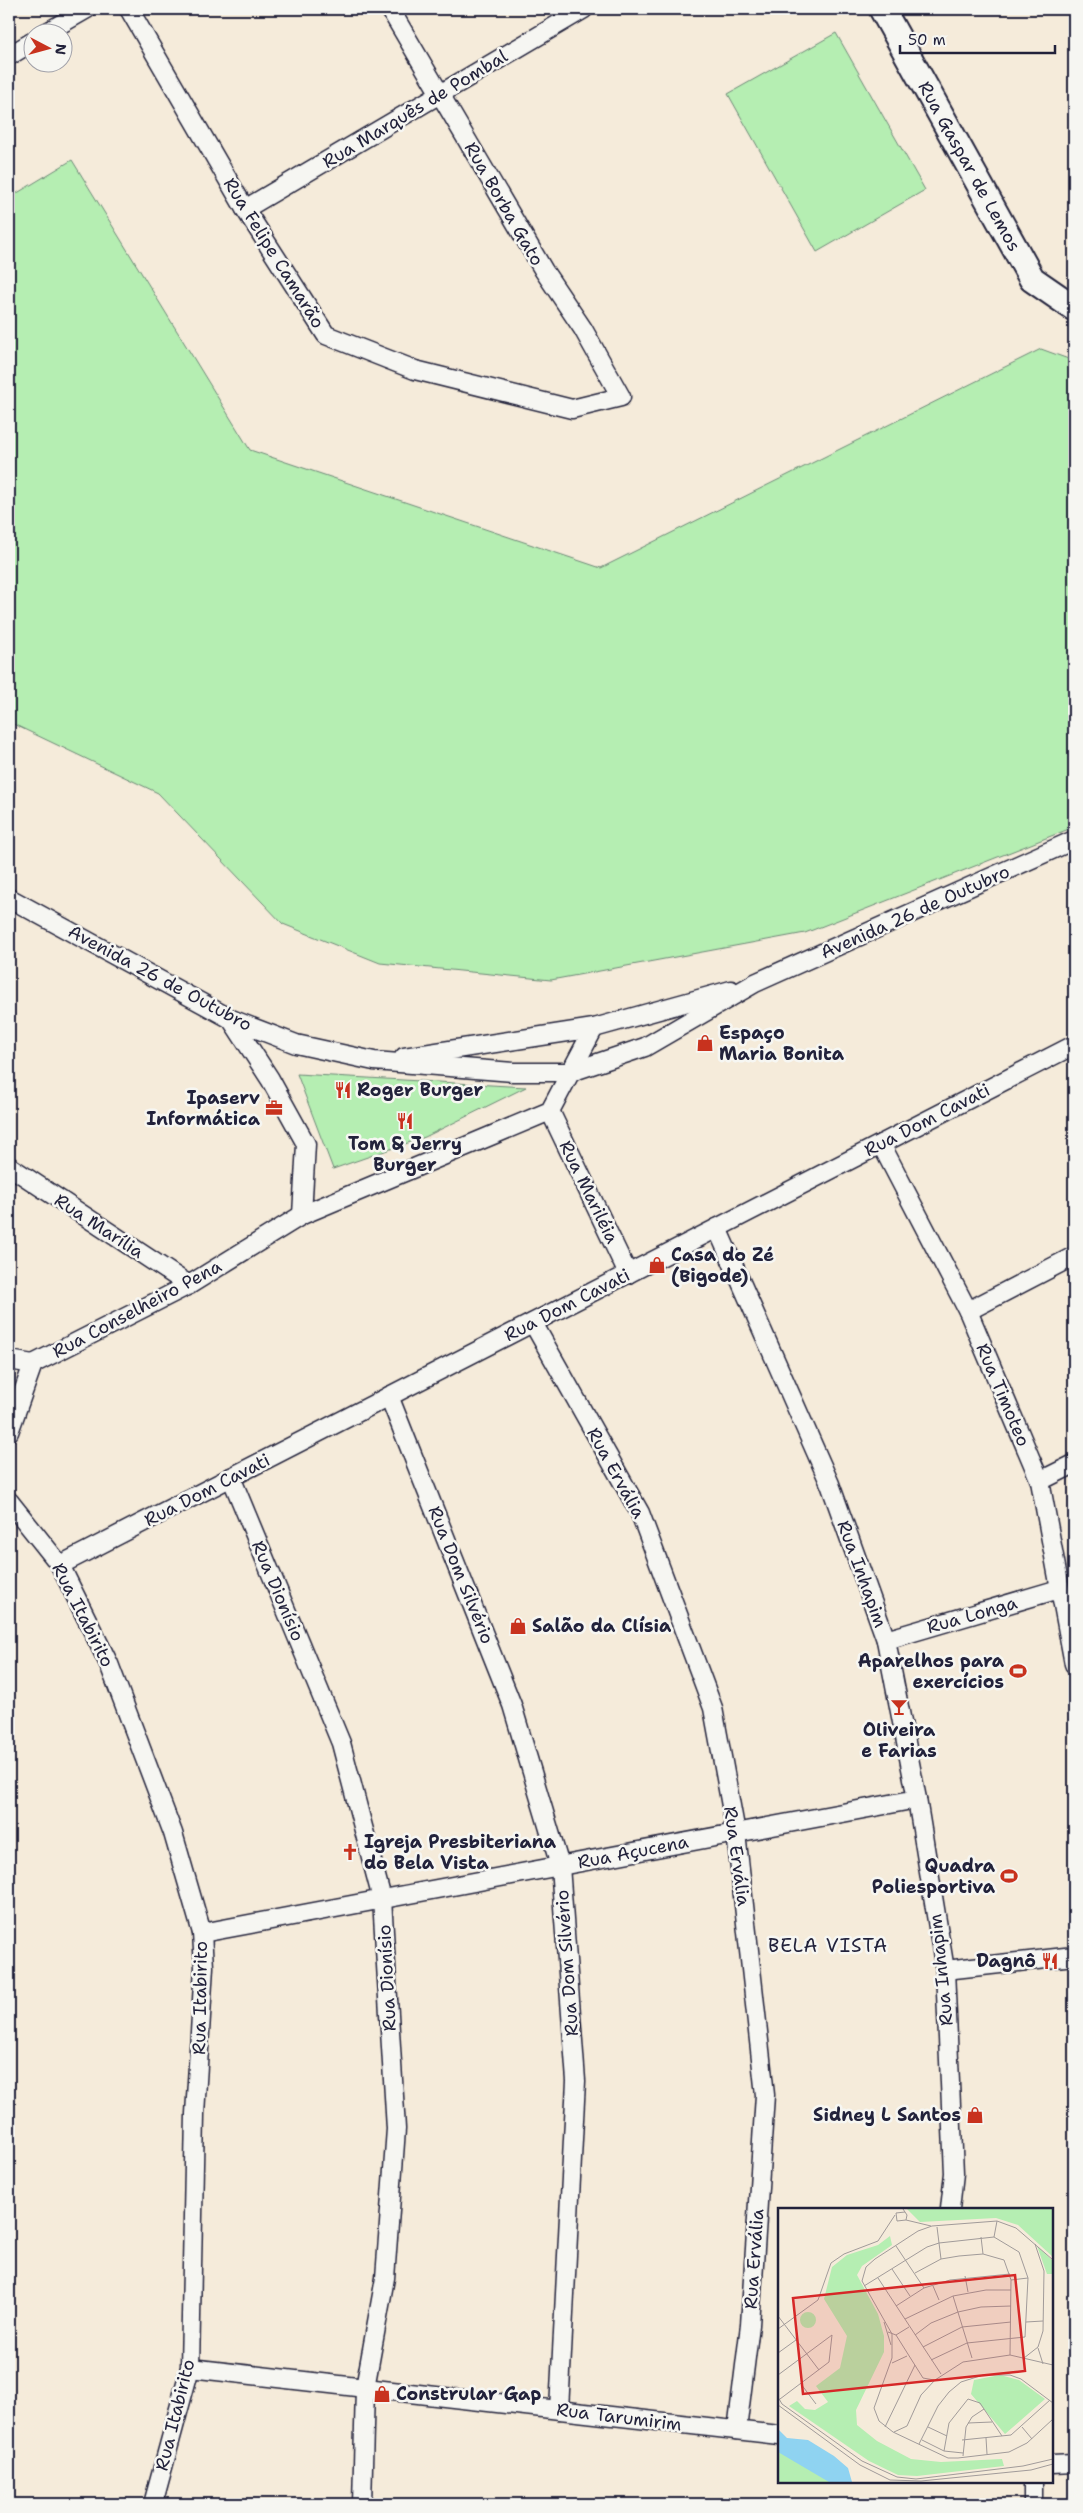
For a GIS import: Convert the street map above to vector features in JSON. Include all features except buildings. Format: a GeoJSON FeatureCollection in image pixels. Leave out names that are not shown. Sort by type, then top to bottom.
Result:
{"type":"FeatureCollection","features":[{"type":"Feature","properties":{"kind":"main road","name":"Rua Gaspar de Lemos"},"geometry":{"type":"LineString","coordinates":[[882,9],[1032,278],[1074,308]]}},
{"type":"Feature","properties":{"kind":"street"},"geometry":{"type":"LineString","coordinates":[[65,22],[87,9]]}},
{"type":"Feature","properties":{"kind":"street","name":"Rua Felipe Camarão"},"geometry":{"type":"LineString","coordinates":[[129,9],[245,209],[326,335],[415,370],[572,408],[621,397]]}},
{"type":"Feature","properties":{"kind":"street","name":"Rua Borba Gato"},"geometry":{"type":"LineString","coordinates":[[390,9],[544,271],[583,329],[621,397]]}},
{"type":"Feature","properties":{"kind":"street","name":"Rua Marquês de Pombal"},"geometry":{"type":"LineString","coordinates":[[245,209],[584,9]]}},
{"type":"Feature","properties":{"kind":"street"},"geometry":{"type":"LineString","coordinates":[[9,56],[22,48]]}},
{"type":"Feature","properties":{"kind":"street","name":"Avenida 26 de Outubro"},"geometry":{"type":"LineString","coordinates":[[9,898],[231,1019],[296,1044],[374,1061],[512,1072],[571,1072],[645,1047],[755,983],[1074,840]]}},
{"type":"Feature","properties":{"kind":"street","name":"Avenida 26 de Outubro"},"geometry":{"type":"LineString","coordinates":[[374,1061],[594,1028],[755,983]]}},
{"type":"Feature","properties":{"kind":"street"},"geometry":{"type":"LineString","coordinates":[[231,1019],[270,1079],[306,1144],[302,1215]]}},
{"type":"Feature","properties":{"kind":"street"},"geometry":{"type":"LineString","coordinates":[[550,1111],[594,1028]]}},
{"type":"Feature","properties":{"kind":"street","name":"Rua Dom Cavati"},"geometry":{"type":"LineString","coordinates":[[60,1565],[1074,1045]]}},
{"type":"Feature","properties":{"kind":"street","name":"Rua Conselheiro Pena"},"geometry":{"type":"LineString","coordinates":[[9,1432],[33,1364],[189,1285],[302,1215],[550,1111]]}},
{"type":"Feature","properties":{"kind":"street","name":"Rua Mariléia"},"geometry":{"type":"LineString","coordinates":[[550,1111],[628,1274]]}},
{"type":"Feature","properties":{"kind":"street","name":"Rua Timoteo"},"geometry":{"type":"LineString","coordinates":[[881,1144],[968,1311],[1040,1481],[1074,1664]]}},
{"type":"Feature","properties":{"kind":"street","name":"Rua Marília"},"geometry":{"type":"LineString","coordinates":[[9,1166],[189,1285]]}},
{"type":"Feature","properties":{"kind":"street","name":"Rua Inhapim"},"geometry":{"type":"LineString","coordinates":[[717,1228],[830,1484],[886,1640],[917,1799],[945,1970],[954,2173],[950,2208]]}},
{"type":"Feature","properties":{"kind":"street"},"geometry":{"type":"LineString","coordinates":[[968,1311],[1074,1256]]}},
{"type":"Feature","properties":{"kind":"street","name":"Rua Ervália"},"geometry":{"type":"LineString","coordinates":[[533,1323],[640,1513],[712,1708],[736,1833],[765,2095],[750,2325],[737,2430]]}},
{"type":"Feature","properties":{"kind":"street"},"geometry":{"type":"LineString","coordinates":[[9,1360],[33,1364]]}},
{"type":"Feature","properties":{"kind":"street","name":"Rua Dom Silvério"},"geometry":{"type":"LineString","coordinates":[[390,1396],[512,1705],[560,1866],[576,2081],[559,2410]]}},
{"type":"Feature","properties":{"kind":"street"},"geometry":{"type":"LineString","coordinates":[[1040,1481],[1074,1464]]}},
{"type":"Feature","properties":{"kind":"street","name":"Rua Dionísio"},"geometry":{"type":"LineString","coordinates":[[231,1477],[341,1743],[382,1899],[396,2130],[385,2278],[365,2388],[362,2504]]}},
{"type":"Feature","properties":{"kind":"street","name":"Rua Itabirito"},"geometry":{"type":"LineString","coordinates":[[9,1501],[60,1565],[108,1664],[173,1833],[202,1933],[204,1966],[195,2114],[190,2368],[152,2504]]}},
{"type":"Feature","properties":{"kind":"street","name":"Rua Longa"},"geometry":{"type":"LineString","coordinates":[[886,1640],[1059,1589]]}},
{"type":"Feature","properties":{"kind":"street","name":"Rua Açucena"},"geometry":{"type":"LineString","coordinates":[[202,1933],[917,1799]]}},
{"type":"Feature","properties":{"kind":"street"},"geometry":{"type":"LineString","coordinates":[[945,1970],[1074,1956]]}},
{"type":"Feature","properties":{"kind":"street","name":"Rua Tarumirim"},"geometry":{"type":"LineString","coordinates":[[190,2368],[778,2435]]}},
{"type":"Feature","properties":{"kind":"street"},"geometry":{"type":"LineString","coordinates":[[1053,2464],[1074,2463]]}},
{"type":"Feature","properties":{"kind":"street"},"geometry":{"type":"LineString","coordinates":[[1033,2483],[1033,2504]]}},
{"type":"Feature","properties":{"kind":"green space"},"geometry":{"type":"Polygon","coordinates":[[[836,33],[925,190],[817,252],[728,94],[836,33]]]}},
{"type":"Feature","properties":{"kind":"green space"},"geometry":{"type":"Polygon","coordinates":[[[72,160],[250,450],[601,568],[1041,349],[1074,361],[1074,827],[805,933],[551,980],[380,963],[283,924],[158,793],[9,722],[9,198],[72,160]]]}},
{"type":"Feature","properties":{"kind":"green space"},"geometry":{"type":"Polygon","coordinates":[[[297,1074],[526,1087],[425,1137],[333,1169],[297,1074]]]}},
{"type":"Feature","properties":{"kind":"place","name":"Espaço Maria Bonita"},"geometry":{"type":"Point","coordinates":[705,1043]}},
{"type":"Feature","properties":{"kind":"place","name":"Roger Burger"},"geometry":{"type":"Point","coordinates":[343,1090]}},
{"type":"Feature","properties":{"kind":"place","name":"Ipaserv Informática"},"geometry":{"type":"Point","coordinates":[274,1108]}},
{"type":"Feature","properties":{"kind":"place","name":"Tom & Jerry Burger"},"geometry":{"type":"Point","coordinates":[405,1121]}},
{"type":"Feature","properties":{"kind":"place","name":"Casa do Zé (Bigode)"},"geometry":{"type":"Point","coordinates":[657,1265]}},
{"type":"Feature","properties":{"kind":"place","name":"Salão da Clísia"},"geometry":{"type":"Point","coordinates":[518,1626]}},
{"type":"Feature","properties":{"kind":"place","name":"Aparelhos para exercícios"},"geometry":{"type":"Point","coordinates":[1018,1671]}},
{"type":"Feature","properties":{"kind":"place","name":"Oliveira e Farias"},"geometry":{"type":"Point","coordinates":[899,1707]}},
{"type":"Feature","properties":{"kind":"place","name":"Igreja Presbiteriana do Bela Vista"},"geometry":{"type":"Point","coordinates":[350,1852]}},
{"type":"Feature","properties":{"kind":"place","name":"Quadra Poliesportiva"},"geometry":{"type":"Point","coordinates":[1009,1876]}},
{"type":"Feature","properties":{"kind":"place","name":"Dagnô"},"geometry":{"type":"Point","coordinates":[1050,1961]}},
{"type":"Feature","properties":{"kind":"place","name":"Sidney L Santos"},"geometry":{"type":"Point","coordinates":[975,2115]}},
{"type":"Feature","properties":{"kind":"place","name":"Constrular Gap"},"geometry":{"type":"Point","coordinates":[382,2394]}},
{"type":"Feature","properties":{"kind":"district","name":"BELA VISTA"},"geometry":{"type":"Point","coordinates":[828,1945]}}]}
